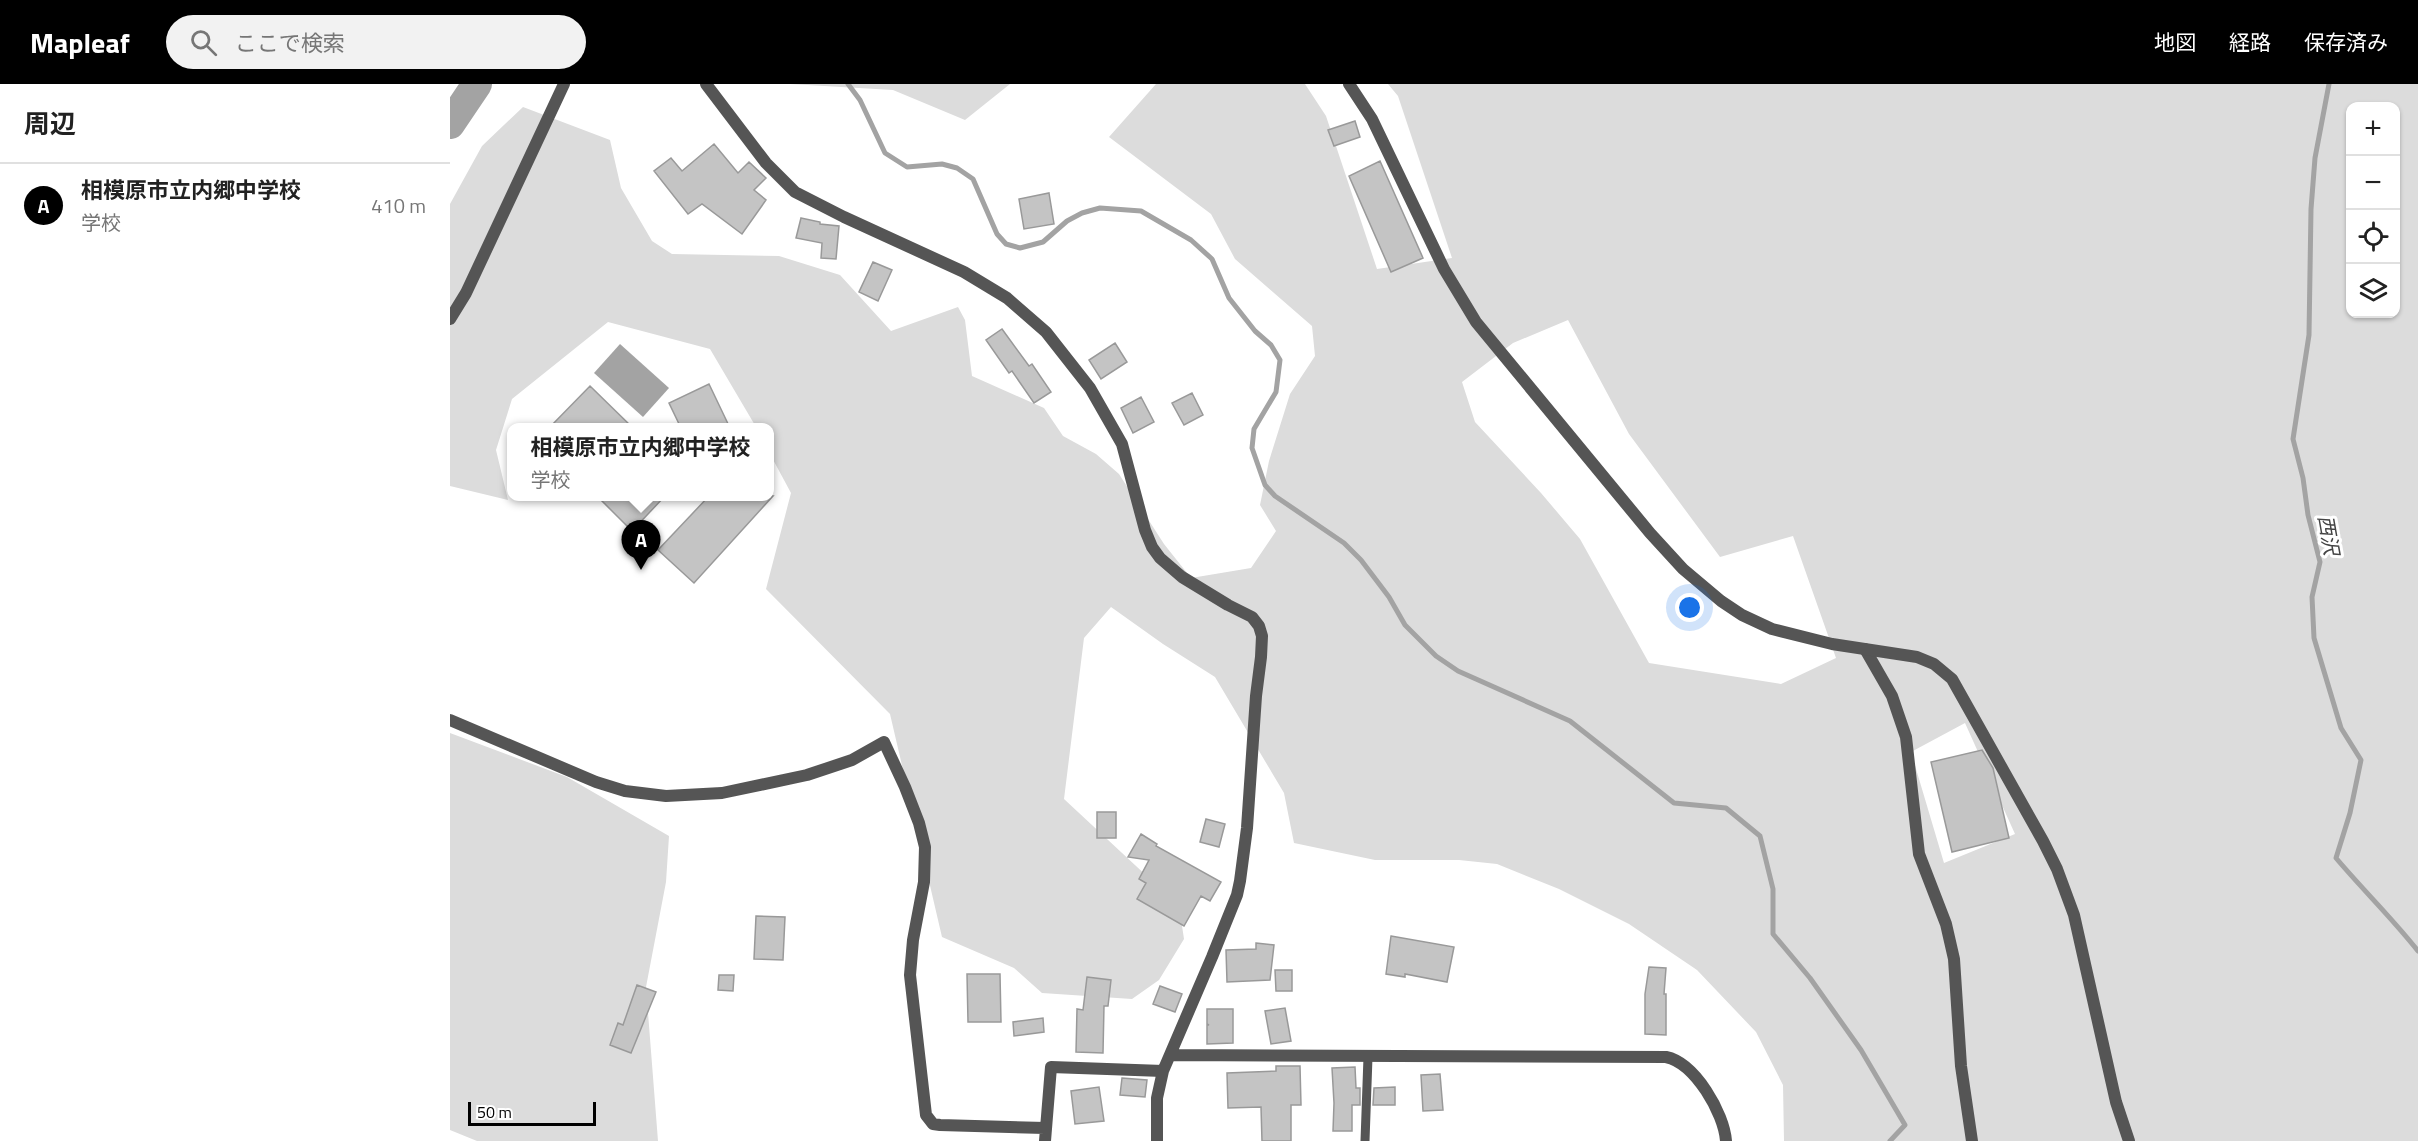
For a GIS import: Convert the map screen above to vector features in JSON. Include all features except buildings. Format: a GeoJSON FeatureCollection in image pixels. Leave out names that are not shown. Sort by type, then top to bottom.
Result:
{"type":"FeatureCollection","features":[{"type":"Feature","properties":{"kind":"street"},"geometry":{"type":"LineString","coordinates":[[450,319],[466,293],[564,84]]}},
{"type":"Feature","properties":{"kind":"street"},"geometry":{"type":"LineString","coordinates":[[706,84],[766,163],[795,192],[964,272],[1007,298],[1046,332],[1090,388],[1122,444],[1152,548],[1182,577],[1252,617],[1259,626],[1262,636],[1261,657],[1256,696],[1247,828],[1240,881],[1225,926],[1163,1071],[1157,1098],[1157,1141]]}},
{"type":"Feature","properties":{"kind":"street"},"geometry":{"type":"LineString","coordinates":[[1349,84],[1372,119],[1430,242],[1476,322],[1667,552],[1701,585],[1742,615],[1756,622],[1789,634],[1917,657],[1934,664],[1952,679],[2057,869],[2074,915],[2116,1102],[2129,1141]]}},
{"type":"Feature","properties":{"kind":"street"},"geometry":{"type":"LineString","coordinates":[[1865,649],[1892,696],[1906,737],[1919,854],[1946,924],[1954,959],[1962,1076],[1972,1141]]}},
{"type":"Feature","properties":{"kind":"street"},"geometry":{"type":"LineString","coordinates":[[450,720],[596,782],[633,792],[666,796],[722,793],[807,775],[852,760],[884,742],[912,805],[925,847],[924,882],[912,940],[910,975],[926,1115],[933,1124],[940,1125],[1046,1128]]}},
{"type":"Feature","properties":{"kind":"street"},"geometry":{"type":"LineString","coordinates":[[1170,1055],[1658,1056],[1671,1058],[1689,1069],[1703,1087],[1720,1118],[1726,1141]]}},
{"type":"Feature","properties":{"kind":"street"},"geometry":{"type":"LineString","coordinates":[[1045,1141],[1051,1067],[1163,1071]]}},
{"type":"Feature","properties":{"kind":"lane"},"geometry":{"type":"LineString","coordinates":[[1365,1141],[1368,1057]]}},
{"type":"Feature","properties":{"kind":"shaded area"},"geometry":{"type":"Polygon","coordinates":[[[790,84],[1010,84],[965,120],[893,90],[790,84]]]}},
{"type":"Feature","properties":{"kind":"shaded area"},"geometry":{"type":"Polygon","coordinates":[[[1156,84],[1305,84],[1326,116],[1377,269],[1452,258],[1398,96],[1388,84],[2418,84],[2418,1141],[1784,1141],[1783,1085],[1756,1032],[1697,970],[1629,924],[1559,889],[1497,864],[1459,860],[1375,860],[1294,843],[1284,793],[1215,677],[1111,607],[1084,638],[1064,799],[1179,906],[1184,939],[1159,980],[1132,999],[1042,993],[1014,968],[942,937],[890,714],[766,589],[791,493],[774,461],[774,423],[754,423],[710,349],[608,322],[512,399],[496,450],[507,500],[450,486],[450,204],[482,146],[523,107],[610,140],[621,188],[652,241],[672,254],[779,256],[840,275],[891,331],[958,307],[965,320],[972,376],[1044,408],[1063,436],[1096,454],[1119,474],[1164,544],[1191,578],[1251,568],[1276,531],[1260,505],[1269,461],[1290,394],[1315,356],[1312,326],[1235,259],[1211,214],[1109,137],[1156,84]],[[1568,320],[1513,343],[1462,382],[1475,422],[1580,539],[1649,663],[1781,684],[1836,658],[1793,536],[1720,557],[1629,434],[1568,320]],[[1965,723],[1911,752],[1944,863],[2015,834],[1965,723]]]}},
{"type":"Feature","properties":{"kind":"shaded area"},"geometry":{"type":"Polygon","coordinates":[[[620,344],[669,388],[643,417],[594,373],[620,344]]]}},
{"type":"Feature","properties":{"kind":"shaded area"},"geometry":{"type":"Polygon","coordinates":[[[450,733],[567,777],[669,836],[666,882],[646,987],[658,1141],[477,1141],[450,1130],[450,733]]]}},
{"type":"Feature","properties":{"kind":"waterway"},"geometry":{"type":"LineString","coordinates":[[450,124],[477,84]]}},
{"type":"Feature","properties":{"kind":"waterway"},"geometry":{"type":"LineString","coordinates":[[848,84],[860,100],[885,153],[907,167],[942,164],[957,168],[973,179],[997,234],[1006,244],[1020,248],[1043,242],[1067,221],[1082,213],[1100,208],[1141,211],[1191,240],[1212,259],[1229,298],[1255,331],[1271,345],[1280,360],[1276,392],[1254,429],[1252,448],[1265,485],[1275,496],[1344,543],[1361,560],[1389,597],[1405,625],[1436,656],[1458,671],[1570,721],[1674,803],[1726,808],[1760,836],[1773,889],[1773,934],[1810,978],[1861,1050],[1905,1125],[1890,1141]]}},
{"type":"Feature","properties":{"kind":"waterway","name":"西沢"},"geometry":{"type":"LineString","coordinates":[[2329,84],[2315,158],[2311,209],[2309,335],[2293,439],[2320,562],[2312,597],[2314,638],[2341,728],[2361,760],[2350,813],[2336,858],[2418,951]]}},
{"type":"Feature","properties":{"kind":"place","name":"相模原市立内郷中学校"},"geometry":{"type":"Point","coordinates":[641,570]}}]}
